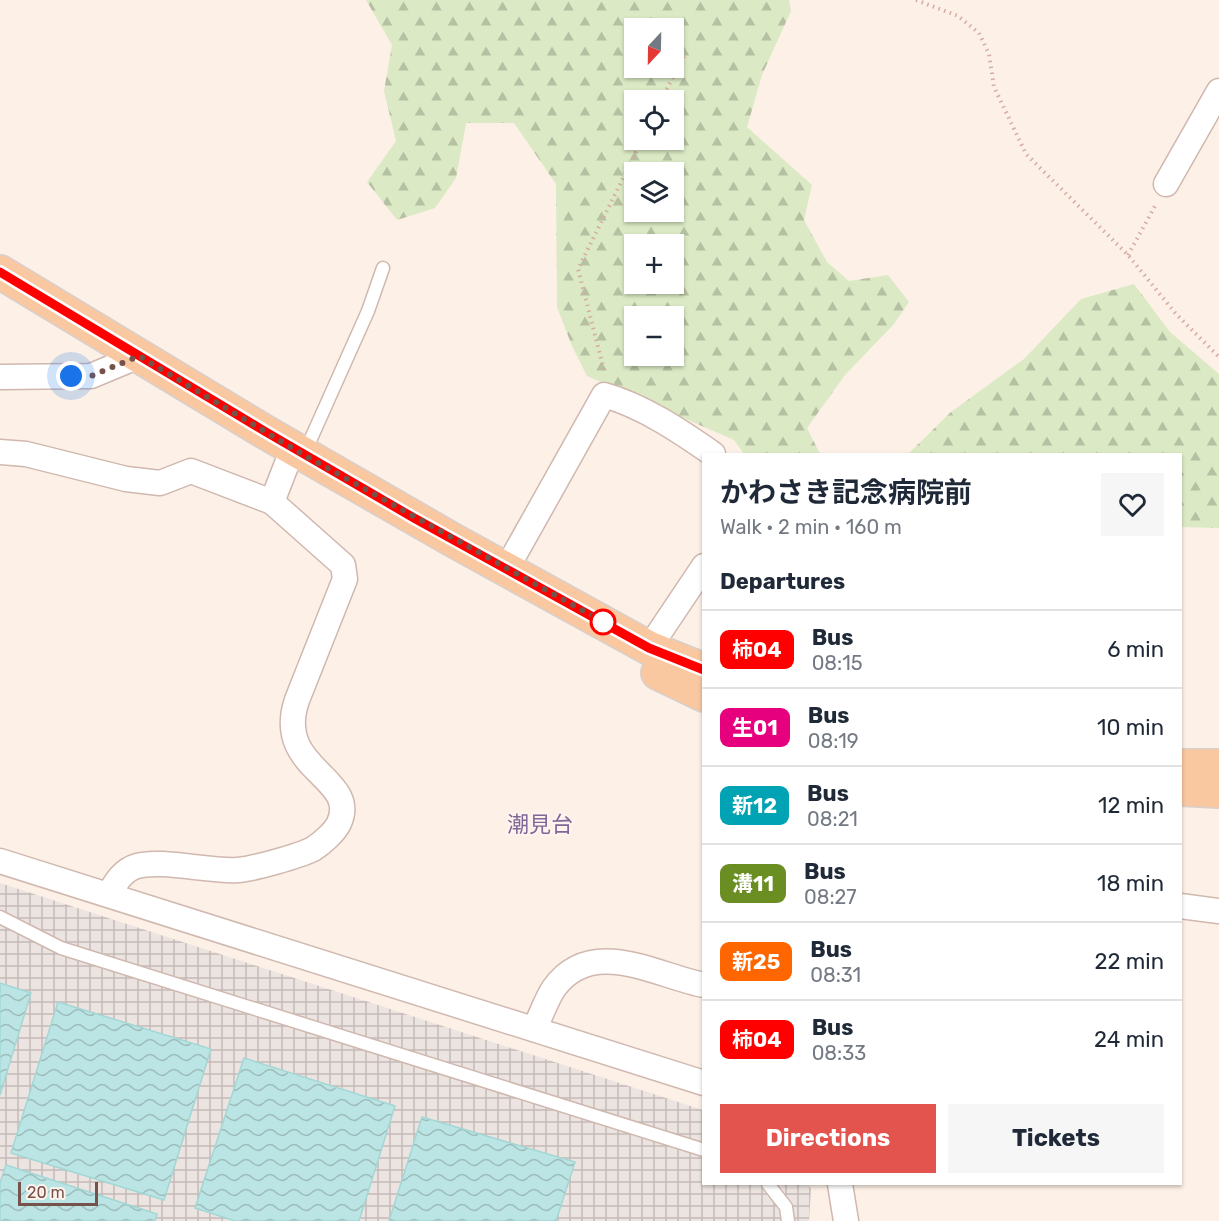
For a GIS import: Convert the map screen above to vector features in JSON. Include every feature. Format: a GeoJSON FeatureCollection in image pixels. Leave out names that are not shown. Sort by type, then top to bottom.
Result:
{"type":"FeatureCollection","features":[{"type":"Feature","properties":{"kind":"main road"},"geometry":{"type":"LineString","coordinates":[[0,272],[298,451],[451,539],[649,648],[702,669]]}},
{"type":"Feature","properties":{"kind":"main road"},"geometry":{"type":"LineString","coordinates":[[451,539],[524,597],[648,669],[702,694]]}},
{"type":"Feature","properties":{"kind":"main road"},"geometry":{"type":"LineString","coordinates":[[1182,766],[1219,766]]}},
{"type":"Feature","properties":{"kind":"main road"},"geometry":{"type":"LineString","coordinates":[[1182,789],[1219,790]]}},
{"type":"Feature","properties":{"kind":"street"},"geometry":{"type":"LineString","coordinates":[[1166,184],[1217,103]]}},
{"type":"Feature","properties":{"kind":"street"},"geometry":{"type":"LineString","coordinates":[[0,377],[91,376],[139,356]]}},
{"type":"Feature","properties":{"kind":"street"},"geometry":{"type":"LineString","coordinates":[[507,568],[604,395],[625,401],[712,453]]}},
{"type":"Feature","properties":{"kind":"street"},"geometry":{"type":"LineString","coordinates":[[272,502],[298,451]]}},
{"type":"Feature","properties":{"kind":"street"},"geometry":{"type":"LineString","coordinates":[[0,452],[26,454],[76,469],[160,483],[191,471],[272,502],[343,565],[345,579],[291,717],[291,734],[298,749],[338,791],[342,809],[339,823],[314,849],[239,870],[138,866],[121,875],[109,894]]}},
{"type":"Feature","properties":{"kind":"street"},"geometry":{"type":"LineString","coordinates":[[649,648],[702,569]]}},
{"type":"Feature","properties":{"kind":"street"},"geometry":{"type":"LineString","coordinates":[[0,861],[702,1082]]}},
{"type":"Feature","properties":{"kind":"street"},"geometry":{"type":"LineString","coordinates":[[1182,906],[1219,911]]}},
{"type":"Feature","properties":{"kind":"street"},"geometry":{"type":"LineString","coordinates":[[534,1029],[555,987],[576,969],[600,961],[625,962],[702,984]]}},
{"type":"Feature","properties":{"kind":"street"},"geometry":{"type":"LineString","coordinates":[[840,1185],[846,1221]]}},
{"type":"Feature","properties":{"kind":"lane"},"geometry":{"type":"LineString","coordinates":[[298,451],[368,311],[382,268]]}},
{"type":"Feature","properties":{"kind":"lane"},"geometry":{"type":"LineString","coordinates":[[0,917],[62,948],[702,1149]]}},
{"type":"Feature","properties":{"kind":"lane"},"geometry":{"type":"LineString","coordinates":[[769,1185],[786,1207],[788,1221]]}},
{"type":"Feature","properties":{"kind":"path"},"geometry":{"type":"LineString","coordinates":[[916,0],[958,16],[979,33],[989,54],[994,87],[1026,154],[1128,255],[1176,314],[1219,357]]}},
{"type":"Feature","properties":{"kind":"path"},"geometry":{"type":"LineString","coordinates":[[604,395],[604,370],[599,344],[578,269],[637,150]]}},
{"type":"Feature","properties":{"kind":"path"},"geometry":{"type":"LineString","coordinates":[[1128,255],[1144,228]]}},
{"type":"Feature","properties":{"kind":"shaded area"},"geometry":{"type":"Polygon","coordinates":[[[0,883],[702,1110],[702,1185],[809,1185],[811,1189],[809,1221],[0,1221],[0,883]]]}},
{"type":"Feature","properties":{"kind":"green space"},"geometry":{"type":"Polygon","coordinates":[[[366,0],[789,0],[791,11],[762,75],[747,127],[812,185],[804,220],[827,262],[849,281],[888,275],[909,302],[894,324],[845,375],[807,428],[820,453],[743,453],[734,440],[587,376],[557,307],[556,184],[514,123],[466,123],[456,178],[435,208],[397,220],[367,182],[396,141],[384,91],[392,45],[366,0]]]}},
{"type":"Feature","properties":{"kind":"green space"},"geometry":{"type":"Polygon","coordinates":[[[1134,284],[1170,332],[1219,374],[1219,528],[1182,527],[1182,453],[909,453],[951,412],[1024,359],[1081,299],[1134,284]]]}},
{"type":"Feature","properties":{"kind":"water"},"geometry":{"type":"Polygon","coordinates":[[[0,983],[31,993],[0,1095],[0,983]]]}},
{"type":"Feature","properties":{"kind":"water"},"geometry":{"type":"Polygon","coordinates":[[[58,1002],[211,1049],[164,1200],[11,1153],[58,1002]]]}},
{"type":"Feature","properties":{"kind":"water"},"geometry":{"type":"Polygon","coordinates":[[[244,1058],[395,1106],[359,1221],[235,1221],[195,1208],[244,1058]]]}},
{"type":"Feature","properties":{"kind":"water"},"geometry":{"type":"Polygon","coordinates":[[[422,1117],[575,1162],[556,1221],[389,1221],[422,1117]]]}},
{"type":"Feature","properties":{"kind":"water"},"geometry":{"type":"Polygon","coordinates":[[[6,1165],[157,1214],[155,1221],[0,1221],[0,1183],[6,1165]]]}},
{"type":"Feature","properties":{"kind":"bus line","name":"柿04"},"geometry":{"type":"LineString","coordinates":[[0,272],[304,455],[451,539],[529,579],[649,648],[702,669]]}},
{"type":"Feature","properties":{"kind":"district","name":"潮見台"},"geometry":{"type":"Point","coordinates":[540,824]}},
{"type":"Feature","properties":{"kind":"route"},"geometry":{"type":"LineString","coordinates":[[71,376],[91,376],[139,356],[304,455],[451,539],[529,579],[609,625],[603,622]]}}]}
